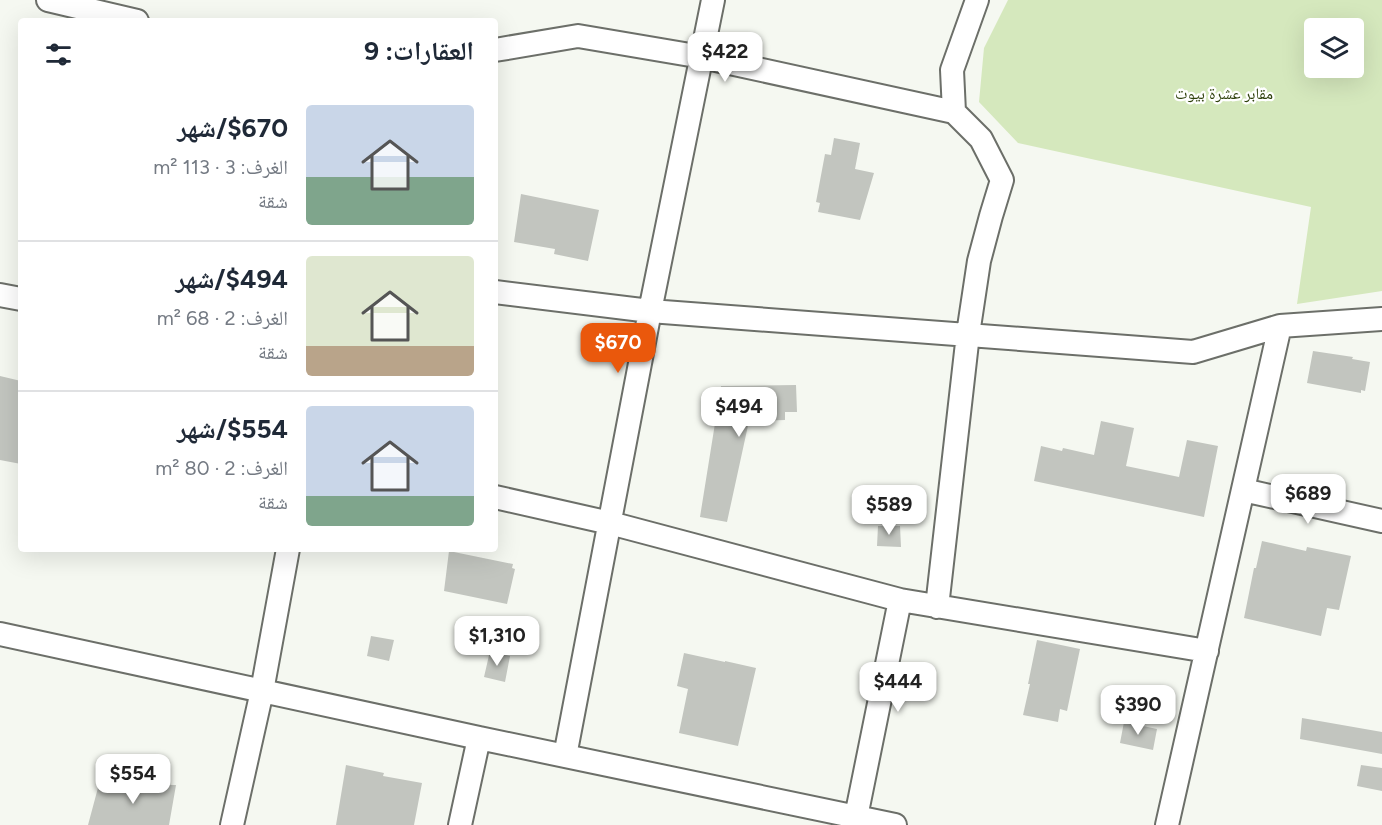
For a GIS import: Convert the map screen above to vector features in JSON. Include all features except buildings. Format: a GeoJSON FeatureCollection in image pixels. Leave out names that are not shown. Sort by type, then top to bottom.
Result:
{"type":"FeatureCollection","features":[{"type":"Feature","properties":{"kind":"street"},"geometry":{"type":"LineString","coordinates":[[48,0],[124,18]]}},
{"type":"Feature","properties":{"kind":"street"},"geometry":{"type":"LineString","coordinates":[[565,756],[650,311],[714,0]]}},
{"type":"Feature","properties":{"kind":"street"},"geometry":{"type":"LineString","coordinates":[[954,112],[952,70],[977,0]]}},
{"type":"Feature","properties":{"kind":"street"},"geometry":{"type":"LineString","coordinates":[[498,49],[578,36],[702,57],[954,112],[981,140],[1002,180],[979,261],[968,334],[937,607]]}},
{"type":"Feature","properties":{"kind":"street"},"geometry":{"type":"LineString","coordinates":[[498,292],[650,311],[1193,352],[1280,327],[1382,319]]}},
{"type":"Feature","properties":{"kind":"street"},"geometry":{"type":"LineString","coordinates":[[0,295],[18,298]]}},
{"type":"Feature","properties":{"kind":"street"},"geometry":{"type":"LineString","coordinates":[[1167,825],[1280,327]]}},
{"type":"Feature","properties":{"kind":"street"},"geometry":{"type":"LineString","coordinates":[[1243,490],[1382,521]]}},
{"type":"Feature","properties":{"kind":"street"},"geometry":{"type":"LineString","coordinates":[[498,498],[610,523],[900,600],[1207,651]]}},
{"type":"Feature","properties":{"kind":"street"},"geometry":{"type":"LineString","coordinates":[[232,825],[262,691],[287,552]]}},
{"type":"Feature","properties":{"kind":"street"},"geometry":{"type":"LineString","coordinates":[[856,817],[900,600]]}},
{"type":"Feature","properties":{"kind":"street"},"geometry":{"type":"LineString","coordinates":[[0,634],[895,825]]}},
{"type":"Feature","properties":{"kind":"street"},"geometry":{"type":"LineString","coordinates":[[460,825],[479,738]]}},
{"type":"Feature","properties":{"kind":"green space","name":"مقابر عشرة بيوت"},"geometry":{"type":"Polygon","coordinates":[[[1008,0],[1382,0],[1382,291],[1297,304],[1311,207],[1018,143],[979,102],[984,48],[1008,0]]]}}]}
